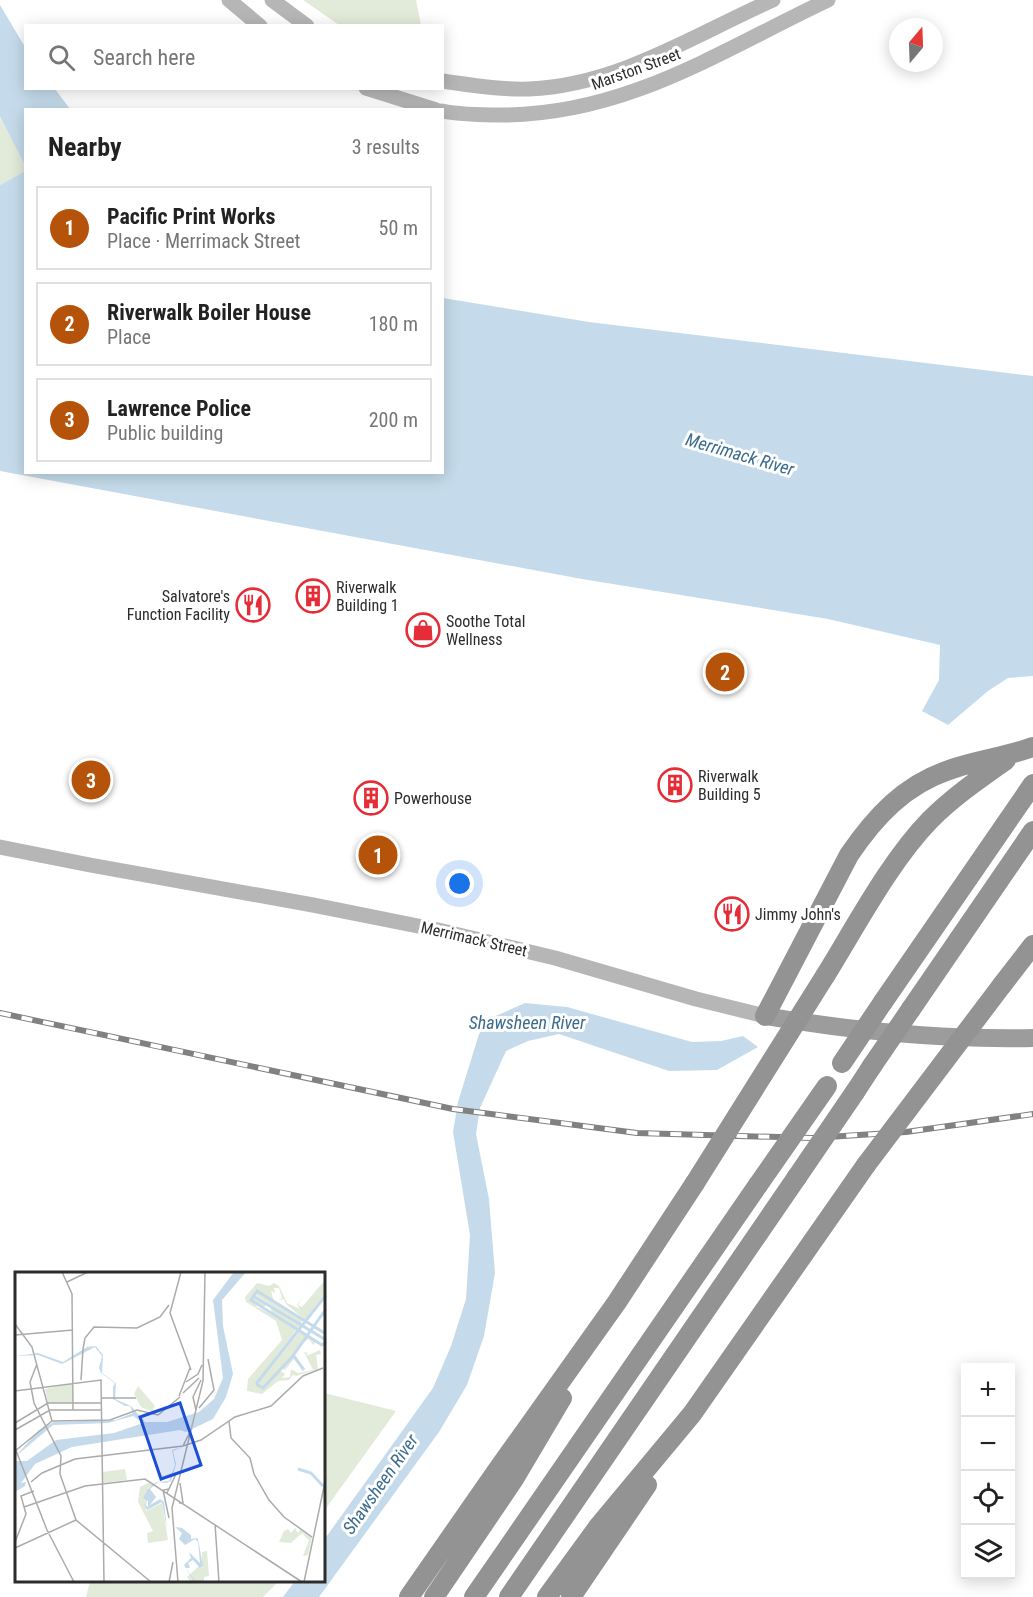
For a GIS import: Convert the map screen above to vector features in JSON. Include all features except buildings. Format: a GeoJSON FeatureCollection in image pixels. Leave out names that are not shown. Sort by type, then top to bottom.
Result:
{"type":"FeatureCollection","features":[{"type":"Feature","properties":{"kind":"highway"},"geometry":{"type":"LineString","coordinates":[[409,1597],[617,1302],[695,1183],[897,862],[919,832],[950,801],[1024,750]]}},
{"type":"Feature","properties":{"kind":"highway"},"geometry":{"type":"LineString","coordinates":[[765,1016],[832,884],[865,832],[885,810],[903,794],[931,777],[950,769],[1024,750]]}},
{"type":"Feature","properties":{"kind":"highway"},"geometry":{"type":"LineString","coordinates":[[474,1597],[1033,784]]}},
{"type":"Feature","properties":{"kind":"highway"},"geometry":{"type":"LineString","coordinates":[[509,1597],[1033,831]]}},
{"type":"Feature","properties":{"kind":"highway"},"geometry":{"type":"LineString","coordinates":[[572,1597],[692,1414],[866,1165],[1033,945]]}},
{"type":"Feature","properties":{"kind":"highway","name":"Merrimack Street"},"geometry":{"type":"LineString","coordinates":[[765,1016],[847,1029],[1033,1038]]}},
{"type":"Feature","properties":{"kind":"highway"},"geometry":{"type":"LineString","coordinates":[[434,1597],[514,1479],[617,1302]]}},
{"type":"Feature","properties":{"kind":"highway"},"geometry":{"type":"LineString","coordinates":[[547,1597],[598,1527],[692,1414]]}},
{"type":"Feature","properties":{"kind":"main road"},"geometry":{"type":"LineString","coordinates":[[229,0],[258,24]]}},
{"type":"Feature","properties":{"kind":"main road"},"geometry":{"type":"LineString","coordinates":[[272,0],[304,24]]}},
{"type":"Feature","properties":{"kind":"main road","name":"Marston Street"},"geometry":{"type":"LineString","coordinates":[[444,81],[495,89],[530,89],[583,81],[652,59],[773,0]]}},
{"type":"Feature","properties":{"kind":"main road","name":"Marston Street"},"geometry":{"type":"LineString","coordinates":[[444,111],[485,115],[526,115],[562,111],[615,99],[693,68],[828,0]]}},
{"type":"Feature","properties":{"kind":"main road"},"geometry":{"type":"LineString","coordinates":[[372,90],[428,108]]}},
{"type":"Feature","properties":{"kind":"main road","name":"Merrimack Street"},"geometry":{"type":"LineString","coordinates":[[0,847],[90,866],[431,928],[555,958],[765,1016]]}},
{"type":"Feature","properties":{"kind":"green space"},"geometry":{"type":"Polygon","coordinates":[[[303,0],[416,0],[421,24],[338,24],[303,0]]]}},
{"type":"Feature","properties":{"kind":"green space"},"geometry":{"type":"Polygon","coordinates":[[[0,118],[24,161],[24,172],[0,185],[0,118]]]}},
{"type":"Feature","properties":{"kind":"green space"},"geometry":{"type":"Polygon","coordinates":[[[326,1394],[396,1411],[326,1508],[326,1394]]]}},
{"type":"Feature","properties":{"kind":"green space"},"geometry":{"type":"Polygon","coordinates":[[[90,1582],[278,1582],[263,1597],[86,1597],[90,1582]]]}},
{"type":"Feature","properties":{"kind":"water"},"geometry":{"type":"Polygon","coordinates":[[[0,5],[24,45],[24,90],[56,90],[69,108],[24,108],[24,163],[0,117],[0,5]]]}},
{"type":"Feature","properties":{"kind":"water","name":"Merrimack River"},"geometry":{"type":"Polygon","coordinates":[[[24,172],[24,474],[444,474],[444,298],[589,322],[1033,376],[1033,676],[1008,678],[988,691],[948,725],[922,711],[939,680],[940,645],[828,619],[582,579],[0,471],[0,185],[24,172]]]}},
{"type":"Feature","properties":{"kind":"water","name":"Shawsheen River"},"geometry":{"type":"Polygon","coordinates":[[[525,1003],[567,1007],[692,1042],[721,1041],[743,1036],[758,1047],[717,1070],[669,1071],[559,1034],[528,1041],[506,1051],[480,1108],[476,1134],[489,1199],[495,1273],[484,1336],[467,1385],[439,1432],[319,1597],[283,1597],[294,1582],[326,1582],[326,1537],[433,1388],[451,1346],[466,1299],[470,1235],[453,1132],[458,1102],[479,1034],[489,1019],[525,1003]]]}},
{"type":"Feature","properties":{"kind":"railway"},"geometry":{"type":"LineString","coordinates":[[0,1013],[453,1109],[637,1133],[812,1138],[906,1132],[1033,1114]]}},
{"type":"Feature","properties":{"kind":"place","name":"Riverwalk Building 1"},"geometry":{"type":"Point","coordinates":[313,596]}},
{"type":"Feature","properties":{"kind":"place","name":"Salvatore's Function Facility"},"geometry":{"type":"Point","coordinates":[253,605]}},
{"type":"Feature","properties":{"kind":"place","name":"Soothe Total Wellness"},"geometry":{"type":"Point","coordinates":[423,630]}},
{"type":"Feature","properties":{"kind":"place","name":"Riverwalk Boiler House"},"geometry":{"type":"Point","coordinates":[725,672]}},
{"type":"Feature","properties":{"kind":"place","name":"Lawrence Police"},"geometry":{"type":"Point","coordinates":[91,780]}},
{"type":"Feature","properties":{"kind":"place","name":"Riverwalk Building 5"},"geometry":{"type":"Point","coordinates":[675,785]}},
{"type":"Feature","properties":{"kind":"place","name":"Powerhouse"},"geometry":{"type":"Point","coordinates":[371,798]}},
{"type":"Feature","properties":{"kind":"place","name":"Pacific Print Works"},"geometry":{"type":"Point","coordinates":[378,855]}},
{"type":"Feature","properties":{"kind":"place","name":"Jimmy John's"},"geometry":{"type":"Point","coordinates":[732,914]}}]}
